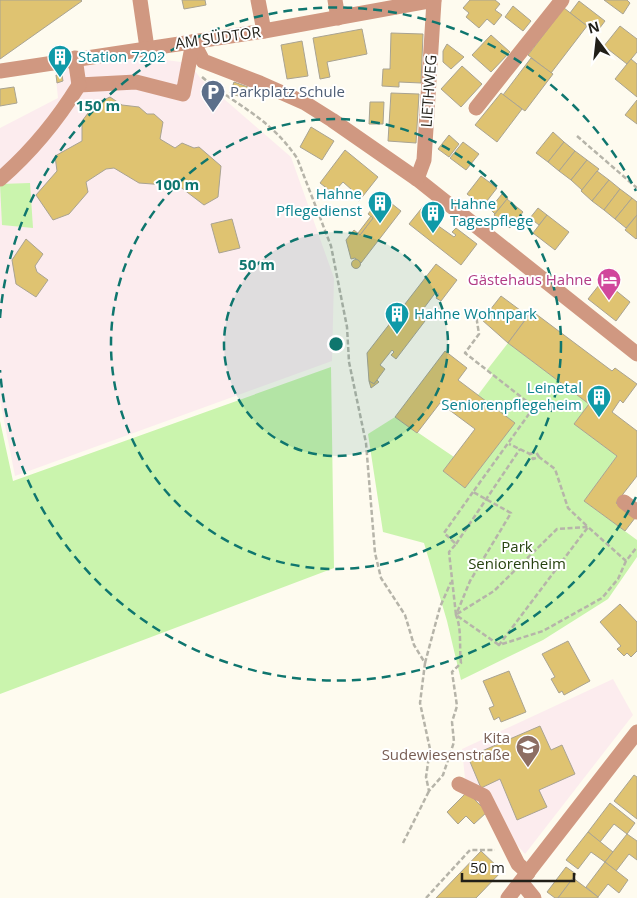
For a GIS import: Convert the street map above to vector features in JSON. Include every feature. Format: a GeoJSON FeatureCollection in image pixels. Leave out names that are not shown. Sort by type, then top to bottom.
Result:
{"type":"FeatureCollection","features":[{"type":"Feature","properties":{"kind":"street"},"geometry":{"type":"LineString","coordinates":[[140,0],[147,48]]}},
{"type":"Feature","properties":{"kind":"street"},"geometry":{"type":"LineString","coordinates":[[258,0],[264,31]]}},
{"type":"Feature","properties":{"kind":"street"},"geometry":{"type":"LineString","coordinates":[[335,0],[338,18]]}},
{"type":"Feature","properties":{"kind":"street","name":"AM SÜDTOR"},"geometry":{"type":"LineString","coordinates":[[0,71],[264,31],[434,0]]}},
{"type":"Feature","properties":{"kind":"street","name":"LIETHWEG"},"geometry":{"type":"LineString","coordinates":[[417,179],[424,160],[434,0]]}},
{"type":"Feature","properties":{"kind":"street"},"geometry":{"type":"LineString","coordinates":[[476,108],[562,0]]}},
{"type":"Feature","properties":{"kind":"street"},"geometry":{"type":"LineString","coordinates":[[193,42],[203,61],[244,76],[305,104],[417,179],[637,354]]}},
{"type":"Feature","properties":{"kind":"street"},"geometry":{"type":"LineString","coordinates":[[79,86],[136,82],[183,94],[193,42]]}},
{"type":"Feature","properties":{"kind":"street"},"geometry":{"type":"LineString","coordinates":[[0,180],[20,160],[69,101],[79,86],[76,58]]}},
{"type":"Feature","properties":{"kind":"street"},"geometry":{"type":"LineString","coordinates":[[624,502],[637,512]]}},
{"type":"Feature","properties":{"kind":"street"},"geometry":{"type":"LineString","coordinates":[[508,898],[637,732]]}},
{"type":"Feature","properties":{"kind":"street"},"geometry":{"type":"LineString","coordinates":[[459,784],[484,796],[508,841],[534,898]]}},
{"type":"Feature","properties":{"kind":"path"},"geometry":{"type":"LineString","coordinates":[[188,61],[202,78],[259,116],[276,131],[297,158],[319,212],[331,246],[347,327],[349,362],[366,443],[375,553],[380,578],[405,616],[414,645],[425,663]]}},
{"type":"Feature","properties":{"kind":"path"},"geometry":{"type":"LineString","coordinates":[[577,136],[637,188]]}},
{"type":"Feature","properties":{"kind":"path"},"geometry":{"type":"LineString","coordinates":[[456,544],[444,534],[534,406],[465,353],[479,334],[476,315]]}},
{"type":"Feature","properties":{"kind":"path"},"geometry":{"type":"LineString","coordinates":[[509,444],[530,454],[533,459],[539,457]]}},
{"type":"Feature","properties":{"kind":"path"},"geometry":{"type":"LineString","coordinates":[[403,843],[429,791],[443,775],[454,742],[452,722],[458,706],[452,672],[461,663],[458,639],[461,628],[456,615],[449,552],[520,449]]}},
{"type":"Feature","properties":{"kind":"path"},"geometry":{"type":"LineString","coordinates":[[530,454],[536,452],[539,457],[556,468],[568,508],[626,561]]}},
{"type":"Feature","properties":{"kind":"path"},"geometry":{"type":"LineString","coordinates":[[456,615],[470,581],[511,513],[485,501],[473,492]]}},
{"type":"Feature","properties":{"kind":"path"},"geometry":{"type":"LineString","coordinates":[[456,615],[494,591],[558,529],[588,527]]}},
{"type":"Feature","properties":{"kind":"path"},"geometry":{"type":"LineString","coordinates":[[498,644],[588,527]]}},
{"type":"Feature","properties":{"kind":"path"},"geometry":{"type":"LineString","coordinates":[[498,644],[543,631],[602,598],[618,580],[626,561],[637,547]]}},
{"type":"Feature","properties":{"kind":"path"},"geometry":{"type":"LineString","coordinates":[[429,791],[426,777],[430,749],[420,703],[425,663],[440,607],[452,580]]}},
{"type":"Feature","properties":{"kind":"path"},"geometry":{"type":"LineString","coordinates":[[456,615],[498,644]]}},
{"type":"Feature","properties":{"kind":"path"},"geometry":{"type":"LineString","coordinates":[[426,898],[470,850],[482,849],[492,852],[508,841]]}},
{"type":"Feature","properties":{"kind":"shaded area"},"geometry":{"type":"Polygon","coordinates":[[[150,58],[189,63],[201,79],[291,157],[334,278],[332,361],[15,476],[0,400],[0,128],[58,98],[55,69],[150,58]]]}},
{"type":"Feature","properties":{"kind":"shaded area","name":"Kita Sudewiesenstraße"},"geometry":{"type":"Polygon","coordinates":[[[613,679],[633,715],[525,854],[466,788],[462,749],[613,679]]]}},
{"type":"Feature","properties":{"kind":"green space"},"geometry":{"type":"Polygon","coordinates":[[[30,183],[33,228],[2,225],[0,184],[30,183]]]}},
{"type":"Feature","properties":{"kind":"green space","name":"Park Seniorenheim"},"geometry":{"type":"Polygon","coordinates":[[[508,343],[589,404],[574,424],[617,456],[584,501],[637,540],[637,557],[608,599],[543,640],[461,680],[447,621],[424,543],[383,532],[368,434],[395,417],[454,457],[443,471],[465,488],[514,423],[478,395],[493,375],[487,370],[508,343]]]}},
{"type":"Feature","properties":{"kind":"green space"},"geometry":{"type":"Polygon","coordinates":[[[331,367],[334,568],[0,694],[0,421],[13,481],[331,367]]]}},
{"type":"Feature","properties":{"kind":"building"},"geometry":{"type":"Polygon","coordinates":[[[0,0],[81,0],[82,1],[0,59],[0,0]]]}},
{"type":"Feature","properties":{"kind":"building"},"geometry":{"type":"Polygon","coordinates":[[[182,0],[205,0],[206,5],[184,9],[182,0]]]}},
{"type":"Feature","properties":{"kind":"building"},"geometry":{"type":"Polygon","coordinates":[[[470,0],[495,0],[500,4],[495,10],[502,15],[494,25],[487,19],[479,28],[466,17],[469,13],[463,8],[470,0]]]}},
{"type":"Feature","properties":{"kind":"building"},"geometry":{"type":"Polygon","coordinates":[[[604,0],[627,0],[630,3],[623,14],[604,0]]]}},
{"type":"Feature","properties":{"kind":"building"},"geometry":{"type":"Polygon","coordinates":[[[579,1],[605,21],[596,33],[570,13],[579,1]]]}},
{"type":"Feature","properties":{"kind":"building"},"geometry":{"type":"Polygon","coordinates":[[[513,6],[531,21],[523,31],[505,17],[513,6]]]}},
{"type":"Feature","properties":{"kind":"building"},"geometry":{"type":"Polygon","coordinates":[[[564,8],[587,26],[551,73],[528,55],[564,8]]]}},
{"type":"Feature","properties":{"kind":"building"},"geometry":{"type":"Polygon","coordinates":[[[620,26],[637,39],[637,52],[627,64],[604,46],[620,26]]]}},
{"type":"Feature","properties":{"kind":"building"},"geometry":{"type":"Polygon","coordinates":[[[362,29],[367,54],[327,62],[330,77],[320,79],[313,38],[362,29]]]}},
{"type":"Feature","properties":{"kind":"building"},"geometry":{"type":"Polygon","coordinates":[[[391,33],[423,34],[421,83],[399,82],[399,87],[382,86],[383,69],[390,69],[391,33]]]}},
{"type":"Feature","properties":{"kind":"building"},"geometry":{"type":"Polygon","coordinates":[[[491,35],[510,52],[491,72],[472,55],[491,35]]]}},
{"type":"Feature","properties":{"kind":"building"},"geometry":{"type":"Polygon","coordinates":[[[302,41],[308,76],[287,79],[281,45],[302,41]]]}},
{"type":"Feature","properties":{"kind":"building"},"geometry":{"type":"Polygon","coordinates":[[[447,44],[464,57],[451,69],[443,62],[443,51],[447,44]]]}},
{"type":"Feature","properties":{"kind":"building"},"geometry":{"type":"Polygon","coordinates":[[[531,58],[553,74],[525,111],[503,95],[531,58]]]}},
{"type":"Feature","properties":{"kind":"building"},"geometry":{"type":"Polygon","coordinates":[[[631,59],[637,64],[637,97],[615,79],[631,59]]]}},
{"type":"Feature","properties":{"kind":"building"},"geometry":{"type":"Polygon","coordinates":[[[462,66],[482,84],[461,107],[441,89],[462,66]]]}},
{"type":"Feature","properties":{"kind":"building","name":"Station 7202"},"geometry":{"type":"Polygon","coordinates":[[[56,75],[62,75],[63,81],[57,83],[56,75]]]}},
{"type":"Feature","properties":{"kind":"building"},"geometry":{"type":"Polygon","coordinates":[[[234,82],[248,87],[244,98],[230,93],[234,82]]]}},
{"type":"Feature","properties":{"kind":"building"},"geometry":{"type":"Polygon","coordinates":[[[14,87],[17,103],[0,106],[0,89],[14,87]]]}},
{"type":"Feature","properties":{"kind":"building"},"geometry":{"type":"Polygon","coordinates":[[[391,93],[419,94],[416,143],[388,141],[391,93]]]}},
{"type":"Feature","properties":{"kind":"building"},"geometry":{"type":"Polygon","coordinates":[[[501,93],[522,109],[497,142],[475,125],[501,93]]]}},
{"type":"Feature","properties":{"kind":"building"},"geometry":{"type":"Polygon","coordinates":[[[110,97],[122,105],[139,107],[147,114],[154,114],[163,122],[160,139],[175,148],[182,143],[194,148],[199,147],[221,166],[218,197],[204,205],[179,186],[139,183],[114,168],[106,169],[86,182],[88,192],[69,214],[53,220],[36,195],[57,171],[55,156],[82,141],[82,121],[95,104],[110,97]]]}},
{"type":"Feature","properties":{"kind":"building"},"geometry":{"type":"Polygon","coordinates":[[[637,100],[637,124],[625,115],[637,100]]]}},
{"type":"Feature","properties":{"kind":"building"},"geometry":{"type":"Polygon","coordinates":[[[370,102],[384,102],[383,124],[369,124],[370,102]]]}},
{"type":"Feature","properties":{"kind":"building"},"geometry":{"type":"Polygon","coordinates":[[[311,127],[334,141],[322,160],[300,147],[311,127]]]}},
{"type":"Feature","properties":{"kind":"building"},"geometry":{"type":"Polygon","coordinates":[[[553,132],[564,142],[548,162],[536,153],[553,132]]]}},
{"type":"Feature","properties":{"kind":"building"},"geometry":{"type":"Polygon","coordinates":[[[449,135],[459,144],[449,157],[438,149],[449,135]]]}},
{"type":"Feature","properties":{"kind":"building"},"geometry":{"type":"Polygon","coordinates":[[[463,142],[479,154],[466,170],[450,158],[463,142]]]}},
{"type":"Feature","properties":{"kind":"building"},"geometry":{"type":"Polygon","coordinates":[[[564,142],[575,151],[559,171],[548,162],[564,142]]]}},
{"type":"Feature","properties":{"kind":"building"},"geometry":{"type":"Polygon","coordinates":[[[345,150],[378,177],[359,201],[349,193],[352,190],[343,182],[333,193],[320,183],[345,150]]]}},
{"type":"Feature","properties":{"kind":"building"},"geometry":{"type":"Polygon","coordinates":[[[575,151],[587,160],[571,180],[559,171],[575,151]]]}},
{"type":"Feature","properties":{"kind":"building"},"geometry":{"type":"Polygon","coordinates":[[[587,160],[599,169],[582,190],[571,180],[587,160]]]}},
{"type":"Feature","properties":{"kind":"building"},"geometry":{"type":"Polygon","coordinates":[[[597,171],[609,180],[592,201],[581,191],[597,171]]]}},
{"type":"Feature","properties":{"kind":"building"},"geometry":{"type":"Polygon","coordinates":[[[481,176],[497,188],[483,206],[467,194],[481,176]]]}},
{"type":"Feature","properties":{"kind":"building"},"geometry":{"type":"Polygon","coordinates":[[[609,180],[620,189],[604,210],[592,201],[609,180]]]}},
{"type":"Feature","properties":{"kind":"building"},"geometry":{"type":"Polygon","coordinates":[[[620,189],[632,198],[615,219],[604,210],[620,189]]]}},
{"type":"Feature","properties":{"kind":"building"},"geometry":{"type":"Polygon","coordinates":[[[502,194],[508,198],[495,214],[490,209],[502,194]]]}},
{"type":"Feature","properties":{"kind":"building","name":"Hahne Pflegedienst"},"geometry":{"type":"Polygon","coordinates":[[[382,196],[401,211],[361,263],[355,258],[351,259],[346,240],[354,230],[360,235],[373,218],[368,214],[382,196]]]}},
{"type":"Feature","properties":{"kind":"building"},"geometry":{"type":"Polygon","coordinates":[[[632,198],[637,202],[637,215],[626,228],[615,219],[632,198]]]}},
{"type":"Feature","properties":{"kind":"building"},"geometry":{"type":"Polygon","coordinates":[[[507,199],[523,212],[510,228],[494,215],[507,199]]]}},
{"type":"Feature","properties":{"kind":"building","name":"Hahne Tagespflege"},"geometry":{"type":"Polygon","coordinates":[[[425,204],[443,218],[437,225],[454,237],[456,235],[452,232],[456,228],[477,244],[461,265],[409,224],[425,204]]]}},
{"type":"Feature","properties":{"kind":"building"},"geometry":{"type":"Polygon","coordinates":[[[538,208],[547,215],[539,225],[530,218],[538,208]]]}},
{"type":"Feature","properties":{"kind":"building"},"geometry":{"type":"Polygon","coordinates":[[[547,215],[569,232],[555,250],[533,233],[547,215]]]}},
{"type":"Feature","properties":{"kind":"building"},"geometry":{"type":"Polygon","coordinates":[[[637,215],[637,238],[636,239],[625,230],[637,215]]]}},
{"type":"Feature","properties":{"kind":"building"},"geometry":{"type":"Polygon","coordinates":[[[371,216],[373,218],[360,235],[358,233],[371,216]]]}},
{"type":"Feature","properties":{"kind":"building"},"geometry":{"type":"Polygon","coordinates":[[[232,219],[240,248],[219,253],[211,224],[232,219]]]}},
{"type":"Feature","properties":{"kind":"building"},"geometry":{"type":"Polygon","coordinates":[[[26,239],[43,254],[35,266],[37,272],[48,280],[36,297],[16,284],[12,260],[26,239]]]}},
{"type":"Feature","properties":{"kind":"building"},"geometry":{"type":"Polygon","coordinates":[[[356,259],[361,264],[356,269],[351,264],[356,259]]]}},
{"type":"Feature","properties":{"kind":"building","name":"Hahne Wohnpark"},"geometry":{"type":"Polygon","coordinates":[[[436,264],[457,280],[441,301],[436,298],[439,294],[436,292],[418,316],[425,321],[396,359],[391,355],[394,352],[392,350],[380,365],[385,369],[374,384],[369,381],[367,353],[436,264]]]}},
{"type":"Feature","properties":{"kind":"building","name":"Gästehaus Hahne"},"geometry":{"type":"Polygon","coordinates":[[[603,280],[630,302],[616,321],[588,299],[603,280]]]}},
{"type":"Feature","properties":{"kind":"building"},"geometry":{"type":"Polygon","coordinates":[[[501,296],[528,316],[508,343],[482,320],[501,296]]]}},
{"type":"Feature","properties":{"kind":"building","name":"Leinetal Seniorenpflegeheim"},"geometry":{"type":"Polygon","coordinates":[[[532,311],[612,371],[615,368],[637,384],[623,403],[620,400],[612,412],[637,431],[637,476],[616,503],[635,518],[625,531],[584,501],[617,456],[574,424],[589,404],[508,343],[532,311]]]}},
{"type":"Feature","properties":{"kind":"building","name":"Leinetal Seniorenpflegeheim"},"geometry":{"type":"Polygon","coordinates":[[[445,351],[467,368],[458,380],[515,423],[465,488],[443,471],[475,429],[440,403],[417,433],[395,417],[445,351]]]}},
{"type":"Feature","properties":{"kind":"building"},"geometry":{"type":"Polygon","coordinates":[[[377,380],[379,382],[371,388],[369,381],[374,384],[377,380]]]}},
{"type":"Feature","properties":{"kind":"building"},"geometry":{"type":"Polygon","coordinates":[[[620,604],[637,622],[637,651],[631,657],[627,653],[624,656],[617,649],[621,646],[600,622],[620,604]]]}},
{"type":"Feature","properties":{"kind":"building"},"geometry":{"type":"Polygon","coordinates":[[[568,641],[590,681],[564,695],[562,691],[559,693],[551,679],[555,677],[542,654],[568,641]]]}},
{"type":"Feature","properties":{"kind":"building"},"geometry":{"type":"Polygon","coordinates":[[[509,671],[526,712],[501,722],[499,717],[494,720],[489,708],[494,706],[483,681],[509,671]]]}},
{"type":"Feature","properties":{"kind":"building"},"geometry":{"type":"Polygon","coordinates":[[[540,726],[551,750],[562,745],[575,774],[539,790],[547,807],[517,820],[500,779],[481,788],[468,757],[540,726]]]}},
{"type":"Feature","properties":{"kind":"building"},"geometry":{"type":"Polygon","coordinates":[[[634,775],[637,777],[637,819],[614,801],[634,775]]]}},
{"type":"Feature","properties":{"kind":"building"},"geometry":{"type":"Polygon","coordinates":[[[467,792],[487,812],[474,824],[466,816],[458,824],[447,812],[467,792]]]}},
{"type":"Feature","properties":{"kind":"building"},"geometry":{"type":"Polygon","coordinates":[[[610,803],[635,823],[627,834],[614,824],[600,842],[588,832],[610,803]]]}},
{"type":"Feature","properties":{"kind":"building"},"geometry":{"type":"Polygon","coordinates":[[[588,832],[613,852],[605,862],[591,852],[578,869],[566,860],[588,832]]]}},
{"type":"Feature","properties":{"kind":"building"},"geometry":{"type":"Polygon","coordinates":[[[627,834],[637,841],[637,860],[629,854],[616,871],[605,862],[627,834]]]}},
{"type":"Feature","properties":{"kind":"building"},"geometry":{"type":"Polygon","coordinates":[[[481,851],[502,871],[476,898],[436,898],[481,851]]]}},
{"type":"Feature","properties":{"kind":"building"},"geometry":{"type":"Polygon","coordinates":[[[605,862],[628,880],[619,893],[608,884],[598,897],[586,887],[605,862]]]}},
{"type":"Feature","properties":{"kind":"building"},"geometry":{"type":"Polygon","coordinates":[[[566,867],[576,874],[558,898],[555,898],[547,892],[566,867]]]}},
{"type":"Feature","properties":{"kind":"building"},"geometry":{"type":"Polygon","coordinates":[[[573,878],[598,897],[598,898],[558,898],[573,878]]]}},
{"type":"Feature","properties":{"kind":"place","name":"Station 7202"},"geometry":{"type":"Point","coordinates":[60,78]}},
{"type":"Feature","properties":{"kind":"place","name":"Parkplatz Schule"},"geometry":{"type":"Point","coordinates":[213,113]}},
{"type":"Feature","properties":{"kind":"place","name":"Hahne Pflegedienst"},"geometry":{"type":"Point","coordinates":[380,224]}},
{"type":"Feature","properties":{"kind":"place","name":"Hahne Tagespflege"},"geometry":{"type":"Point","coordinates":[433,234]}},
{"type":"Feature","properties":{"kind":"place","name":"Gästehaus Hahne"},"geometry":{"type":"Point","coordinates":[609,301]}},
{"type":"Feature","properties":{"kind":"place","name":"Hahne Wohnpark"},"geometry":{"type":"Point","coordinates":[397,335]}},
{"type":"Feature","properties":{"kind":"place","name":"Leinetal Seniorenpflegeheim"},"geometry":{"type":"Point","coordinates":[599,418]}},
{"type":"Feature","properties":{"kind":"place","name":"Kita Sudewiesenstraße"},"geometry":{"type":"Point","coordinates":[528,768]}}]}
